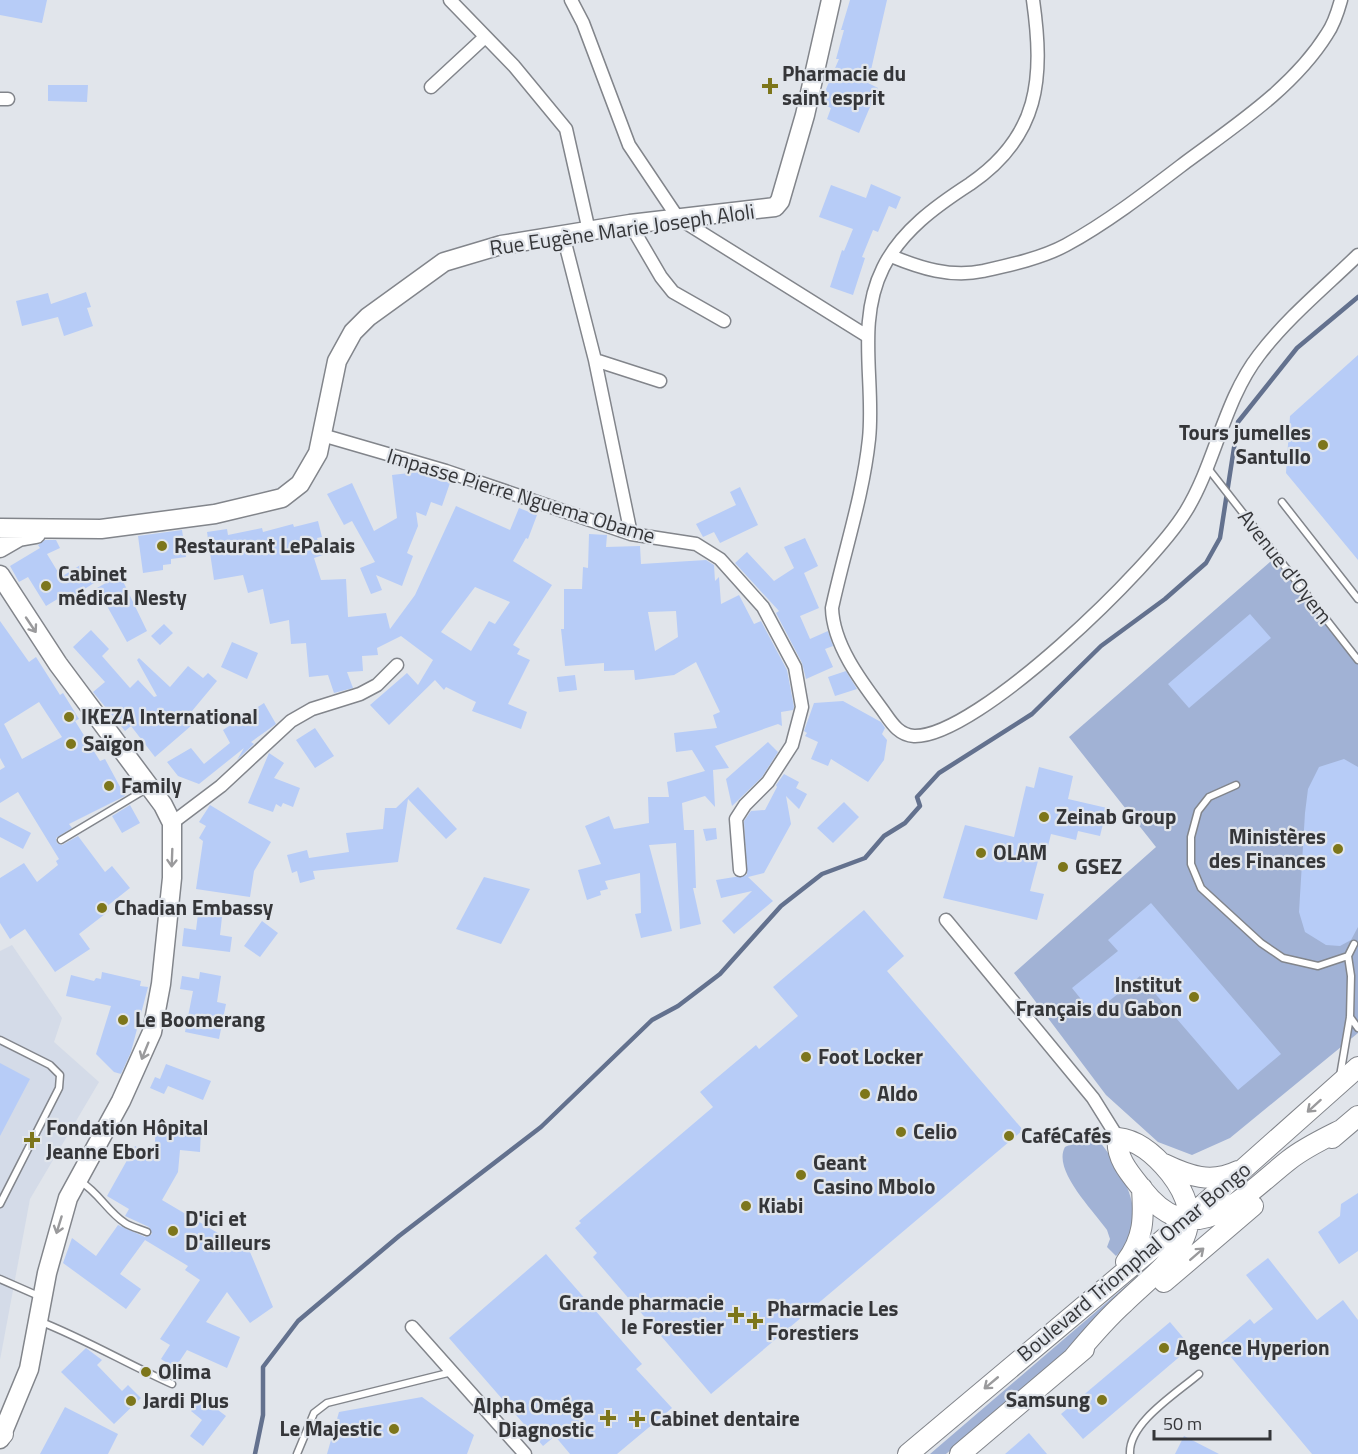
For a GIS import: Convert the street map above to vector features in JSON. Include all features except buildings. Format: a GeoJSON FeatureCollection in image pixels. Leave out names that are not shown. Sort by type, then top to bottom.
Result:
{"type":"FeatureCollection","features":[{"type":"Feature","properties":{"kind":"main road","name":"Rue Eugène Marie Joseph Aloli"},"geometry":{"type":"LineString","coordinates":[[73,530],[101,529],[215,514],[282,498],[300,484],[310,470],[322,435],[338,361],[353,332],[368,317],[444,262],[501,245],[630,224],[765,210],[775,207],[780,201],[805,115],[831,0]]}},
{"type":"Feature","properties":{"kind":"main road"},"geometry":{"type":"LineString","coordinates":[[0,528],[73,530]]}},
{"type":"Feature","properties":{"kind":"main road"},"geometry":{"type":"LineString","coordinates":[[0,537],[19,537],[73,530]]}},
{"type":"Feature","properties":{"kind":"main road"},"geometry":{"type":"LineString","coordinates":[[0,548],[19,537]]}},
{"type":"Feature","properties":{"kind":"main road"},"geometry":{"type":"LineString","coordinates":[[0,576],[52,655],[150,787],[172,823],[170,906],[161,984],[152,1032],[145,1052],[121,1101],[68,1198],[42,1298],[29,1369],[1,1437]]}},
{"type":"Feature","properties":{"kind":"main road","name":"Boulevard Triomphal Omar Bongo"},"geometry":{"type":"LineString","coordinates":[[908,1454],[1113,1279],[1189,1218],[1358,1067]]}},
{"type":"Feature","properties":{"kind":"main road","name":"Boulevard Triomphal Omar Bongo"},"geometry":{"type":"LineString","coordinates":[[960,1454],[1358,1116]]}},
{"type":"Feature","properties":{"kind":"main road"},"geometry":{"type":"LineString","coordinates":[[1074,1357],[1122,1304],[1180,1248],[1188,1230],[1189,1218],[1185,1196],[1160,1163],[1137,1143],[1118,1137],[1117,1146],[1120,1158],[1142,1188],[1169,1213],[1189,1218],[1212,1217],[1223,1213],[1290,1159],[1341,1130]]}},
{"type":"Feature","properties":{"kind":"main road"},"geometry":{"type":"LineString","coordinates":[[1160,1163],[1187,1174],[1210,1179],[1234,1173],[1249,1166]]}},
{"type":"Feature","properties":{"kind":"main road"},"geometry":{"type":"LineString","coordinates":[[1113,1279],[1140,1241],[1144,1217],[1142,1188]]}},
{"type":"Feature","properties":{"kind":"street"},"geometry":{"type":"LineString","coordinates":[[450,0],[514,66],[566,129],[589,231]]}},
{"type":"Feature","properties":{"kind":"street"},"geometry":{"type":"LineString","coordinates":[[571,0],[590,40],[629,145],[678,218],[867,336]]}},
{"type":"Feature","properties":{"kind":"street"},"geometry":{"type":"LineString","coordinates":[[1033,0],[1039,56],[1033,96],[1022,133],[995,164],[943,201],[911,230],[891,256],[876,286],[867,336],[869,438],[832,608],[833,625],[841,645],[870,694],[898,731],[913,736],[932,733],[978,708],[1029,671],[1082,627],[1133,578],[1162,545],[1187,510],[1239,389],[1257,356],[1358,255]]}},
{"type":"Feature","properties":{"kind":"street"},"geometry":{"type":"LineString","coordinates":[[891,256],[920,268],[946,273],[981,272],[1042,255],[1065,245],[1140,197],[1262,104],[1288,81],[1328,33],[1341,0]]}},
{"type":"Feature","properties":{"kind":"street"},"geometry":{"type":"LineString","coordinates":[[431,87],[485,37]]}},
{"type":"Feature","properties":{"kind":"street"},"geometry":{"type":"LineString","coordinates":[[630,224],[661,277],[673,292],[724,321]]}},
{"type":"Feature","properties":{"kind":"street"},"geometry":{"type":"LineString","coordinates":[[563,235],[595,360],[631,534]]}},
{"type":"Feature","properties":{"kind":"street"},"geometry":{"type":"LineString","coordinates":[[595,360],[660,381]]}},
{"type":"Feature","properties":{"kind":"street","name":"Impasse Pierre Nguema Obame"},"geometry":{"type":"LineString","coordinates":[[322,435],[446,471],[631,534],[696,544],[715,555],[763,607],[795,668],[802,707],[798,730],[792,745],[768,782],[739,812],[736,819],[740,870]]}},
{"type":"Feature","properties":{"kind":"street"},"geometry":{"type":"LineString","coordinates":[[172,823],[221,786],[291,721],[312,709],[342,701],[369,690],[397,665]]}},
{"type":"Feature","properties":{"kind":"street"},"geometry":{"type":"LineString","coordinates":[[946,920],[1093,1098],[1118,1137]]}},
{"type":"Feature","properties":{"kind":"street"},"geometry":{"type":"LineString","coordinates":[[412,1327],[525,1454]]}},
{"type":"Feature","properties":{"kind":"lane","name":"Avenue d'Oyem"},"geometry":{"type":"LineString","coordinates":[[1206,466],[1358,660]]}},
{"type":"Feature","properties":{"kind":"lane"},"geometry":{"type":"LineString","coordinates":[[1282,502],[1358,599]]}},
{"type":"Feature","properties":{"kind":"lane"},"geometry":{"type":"LineString","coordinates":[[1236,784],[1209,797],[1198,811],[1191,837],[1191,864],[1201,888],[1261,943],[1283,958],[1318,966],[1348,956]]}},
{"type":"Feature","properties":{"kind":"lane"},"geometry":{"type":"LineString","coordinates":[[61,840],[150,787]]}},
{"type":"Feature","properties":{"kind":"lane"},"geometry":{"type":"LineString","coordinates":[[1338,1084],[1350,1017],[1352,976],[1348,956],[1354,944]]}},
{"type":"Feature","properties":{"kind":"lane"},"geometry":{"type":"LineString","coordinates":[[1350,1017],[1358,1028]]}},
{"type":"Feature","properties":{"kind":"lane"},"geometry":{"type":"LineString","coordinates":[[0,1040],[50,1065],[60,1075],[59,1088],[0,1204]]}},
{"type":"Feature","properties":{"kind":"lane"},"geometry":{"type":"LineString","coordinates":[[77,1180],[104,1199],[108,1207],[126,1224],[147,1232]]}},
{"type":"Feature","properties":{"kind":"lane"},"geometry":{"type":"LineString","coordinates":[[0,1279],[42,1298]]}},
{"type":"Feature","properties":{"kind":"lane"},"geometry":{"type":"LineString","coordinates":[[39,1321],[85,1339],[128,1364],[172,1384]]}},
{"type":"Feature","properties":{"kind":"lane"},"geometry":{"type":"LineString","coordinates":[[297,1454],[314,1413],[327,1403],[452,1372]]}},
{"type":"Feature","properties":{"kind":"lane"},"geometry":{"type":"LineString","coordinates":[[1130,1454],[1132,1437],[1142,1424],[1199,1374]]}},
{"type":"Feature","properties":{"kind":"shaded area"},"geometry":{"type":"Polygon","coordinates":[[[1277,556],[1358,660],[1358,1033],[1230,1138],[1192,1155],[1158,1142],[1106,1095],[1014,973],[1156,847],[1069,737],[1277,556]]]}},
{"type":"Feature","properties":{"kind":"shaded area","name":"Fondation Hôpital Jeanne Ebori"},"geometry":{"type":"Polygon","coordinates":[[[12,945],[62,1018],[54,1042],[99,1082],[30,1199],[0,1360],[0,951],[12,945]]]}},
{"type":"Feature","properties":{"kind":"shaded area"},"geometry":{"type":"Polygon","coordinates":[[[1085,1137],[1094,1137],[1100,1142],[1118,1168],[1131,1198],[1134,1214],[1132,1229],[1127,1243],[1116,1256],[1107,1247],[1110,1239],[1107,1230],[1076,1190],[1064,1167],[1065,1147],[1085,1137]]]}},
{"type":"Feature","properties":{"kind":"shaded area"},"geometry":{"type":"Polygon","coordinates":[[[1134,1279],[1139,1282],[1020,1391],[946,1454],[930,1454],[1134,1279]]]}},
{"type":"Feature","properties":{"kind":"waterway"},"geometry":{"type":"LineString","coordinates":[[255,1454],[263,1415],[263,1367],[298,1321],[399,1236],[541,1127],[652,1020],[678,1006],[720,974],[781,906],[822,874],[865,858],[884,836],[905,823],[920,806],[917,797],[939,773],[1032,714],[1101,646],[1165,599],[1206,563],[1220,538],[1238,422],[1297,348],[1358,297]]}},
{"type":"Feature","properties":{"kind":"place","name":"Pharmacie du saint esprit"},"geometry":{"type":"Point","coordinates":[770,86]}},
{"type":"Feature","properties":{"kind":"place","name":"Tours jumelles Santullo"},"geometry":{"type":"Point","coordinates":[1323,445]}},
{"type":"Feature","properties":{"kind":"place","name":"Restaurant LePalais"},"geometry":{"type":"Point","coordinates":[162,546]}},
{"type":"Feature","properties":{"kind":"place","name":"Cabinet médical Nesty"},"geometry":{"type":"Point","coordinates":[46,586]}},
{"type":"Feature","properties":{"kind":"place","name":"IKEZA International"},"geometry":{"type":"Point","coordinates":[69,717]}},
{"type":"Feature","properties":{"kind":"place","name":"Saïgon"},"geometry":{"type":"Point","coordinates":[71,744]}},
{"type":"Feature","properties":{"kind":"place","name":"Family"},"geometry":{"type":"Point","coordinates":[109,786]}},
{"type":"Feature","properties":{"kind":"place","name":"Zeinab Group"},"geometry":{"type":"Point","coordinates":[1044,817]}},
{"type":"Feature","properties":{"kind":"place","name":"Ministères des Finances"},"geometry":{"type":"Point","coordinates":[1338,849]}},
{"type":"Feature","properties":{"kind":"place","name":"OLAM"},"geometry":{"type":"Point","coordinates":[981,853]}},
{"type":"Feature","properties":{"kind":"place","name":"GSEZ"},"geometry":{"type":"Point","coordinates":[1063,867]}},
{"type":"Feature","properties":{"kind":"place","name":"Chadian Embassy"},"geometry":{"type":"Point","coordinates":[102,908]}},
{"type":"Feature","properties":{"kind":"place","name":"Institut Français du Gabon"},"geometry":{"type":"Point","coordinates":[1194,997]}},
{"type":"Feature","properties":{"kind":"place","name":"Le Boomerang"},"geometry":{"type":"Point","coordinates":[123,1020]}},
{"type":"Feature","properties":{"kind":"place","name":"Foot Locker"},"geometry":{"type":"Point","coordinates":[806,1057]}},
{"type":"Feature","properties":{"kind":"place","name":"Aldo"},"geometry":{"type":"Point","coordinates":[865,1094]}},
{"type":"Feature","properties":{"kind":"place","name":"Celio"},"geometry":{"type":"Point","coordinates":[901,1132]}},
{"type":"Feature","properties":{"kind":"place","name":"CaféCafés"},"geometry":{"type":"Point","coordinates":[1009,1136]}},
{"type":"Feature","properties":{"kind":"place","name":"Fondation Hôpital Jeanne Ebori"},"geometry":{"type":"Point","coordinates":[32,1140]}},
{"type":"Feature","properties":{"kind":"place","name":"Geant Casino Mbolo"},"geometry":{"type":"Point","coordinates":[801,1175]}},
{"type":"Feature","properties":{"kind":"place","name":"Kiabi"},"geometry":{"type":"Point","coordinates":[746,1206]}},
{"type":"Feature","properties":{"kind":"place","name":"D'ici et D'ailleurs"},"geometry":{"type":"Point","coordinates":[173,1231]}},
{"type":"Feature","properties":{"kind":"place","name":"Grande pharmacie le Forestier"},"geometry":{"type":"Point","coordinates":[736,1315]}},
{"type":"Feature","properties":{"kind":"place","name":"Pharmacie Les Forestiers"},"geometry":{"type":"Point","coordinates":[755,1321]}},
{"type":"Feature","properties":{"kind":"place","name":"Agence Hyperion"},"geometry":{"type":"Point","coordinates":[1164,1348]}},
{"type":"Feature","properties":{"kind":"place","name":"Olima"},"geometry":{"type":"Point","coordinates":[146,1372]}},
{"type":"Feature","properties":{"kind":"place","name":"Samsung"},"geometry":{"type":"Point","coordinates":[1102,1400]}},
{"type":"Feature","properties":{"kind":"place","name":"Jardi Plus"},"geometry":{"type":"Point","coordinates":[131,1401]}},
{"type":"Feature","properties":{"kind":"place","name":"Alpha Oméga Diagnostic"},"geometry":{"type":"Point","coordinates":[608,1418]}},
{"type":"Feature","properties":{"kind":"place","name":"Cabinet dentaire"},"geometry":{"type":"Point","coordinates":[637,1419]}},
{"type":"Feature","properties":{"kind":"place","name":"Le Majestic"},"geometry":{"type":"Point","coordinates":[394,1429]}}]}
